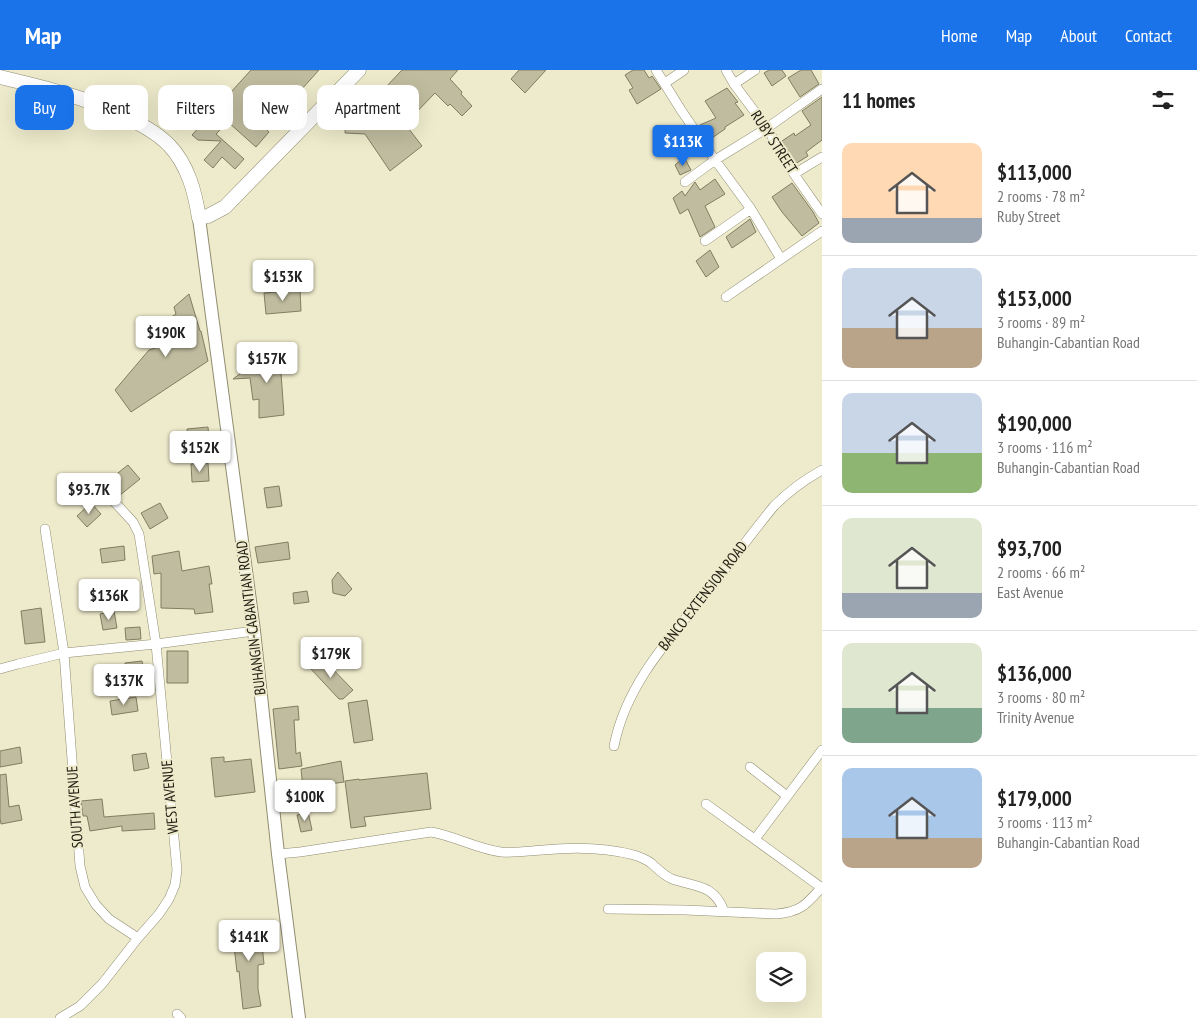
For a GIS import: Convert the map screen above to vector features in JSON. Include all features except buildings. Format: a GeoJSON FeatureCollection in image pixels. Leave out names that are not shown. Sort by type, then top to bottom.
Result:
{"type":"FeatureCollection","features":[{"type":"Feature","properties":{"kind":"main road"},"geometry":{"type":"LineString","coordinates":[[0,77],[81,98],[150,129],[170,146],[186,170],[195,194],[199,218],[208,216],[225,207],[359,70]]}},
{"type":"Feature","properties":{"kind":"main road","name":"BUHANGIN-CABANTIAN ROAD"},"geometry":{"type":"LineString","coordinates":[[199,218],[254,631],[278,854],[299,1018]]}},
{"type":"Feature","properties":{"kind":"street"},"geometry":{"type":"LineString","coordinates":[[656,70],[715,160],[751,209],[781,259]]}},
{"type":"Feature","properties":{"kind":"street"},"geometry":{"type":"LineString","coordinates":[[665,83],[684,70]]}},
{"type":"Feature","properties":{"kind":"street","name":"RUBY STREET"},"geometry":{"type":"LineString","coordinates":[[726,70],[734,84],[767,128],[794,174],[822,214]]}},
{"type":"Feature","properties":{"kind":"street"},"geometry":{"type":"LineString","coordinates":[[734,84],[755,70]]}},
{"type":"Feature","properties":{"kind":"street"},"geometry":{"type":"LineString","coordinates":[[685,182],[715,160],[767,128],[822,90]]}},
{"type":"Feature","properties":{"kind":"street"},"geometry":{"type":"LineString","coordinates":[[794,174],[822,157]]}},
{"type":"Feature","properties":{"kind":"street"},"geometry":{"type":"LineString","coordinates":[[705,241],[751,209]]}},
{"type":"Feature","properties":{"kind":"street"},"geometry":{"type":"LineString","coordinates":[[726,297],[822,231]]}},
{"type":"Feature","properties":{"kind":"street","name":"BANCO EXTENSION ROAD"},"geometry":{"type":"LineString","coordinates":[[614,746],[618,728],[627,706],[637,685],[657,655],[774,506],[786,494],[822,470]]}},
{"type":"Feature","properties":{"kind":"street","name":"WEST AVENUE"},"geometry":{"type":"LineString","coordinates":[[60,1018],[80,1006],[102,984],[159,914],[169,899],[175,885],[177,870],[156,644],[139,534],[133,522],[108,495]]}},
{"type":"Feature","properties":{"kind":"street","name":"SOUTH AVENUE"},"geometry":{"type":"LineString","coordinates":[[45,529],[64,652],[80,866],[85,887],[96,905],[109,919],[138,938]]}},
{"type":"Feature","properties":{"kind":"street"},"geometry":{"type":"LineString","coordinates":[[0,669],[64,652],[156,644],[254,631]]}},
{"type":"Feature","properties":{"kind":"street"},"geometry":{"type":"LineString","coordinates":[[755,839],[822,750]]}},
{"type":"Feature","properties":{"kind":"street"},"geometry":{"type":"LineString","coordinates":[[750,767],[787,796]]}},
{"type":"Feature","properties":{"kind":"street"},"geometry":{"type":"LineString","coordinates":[[608,910],[788,913],[800,909],[822,888],[706,804]]}},
{"type":"Feature","properties":{"kind":"street"},"geometry":{"type":"LineString","coordinates":[[278,854],[431,832],[446,835],[484,849],[503,852],[526,852],[575,847],[593,848],[643,858],[670,878],[702,887],[710,892],[717,898],[724,911]]}}]}
